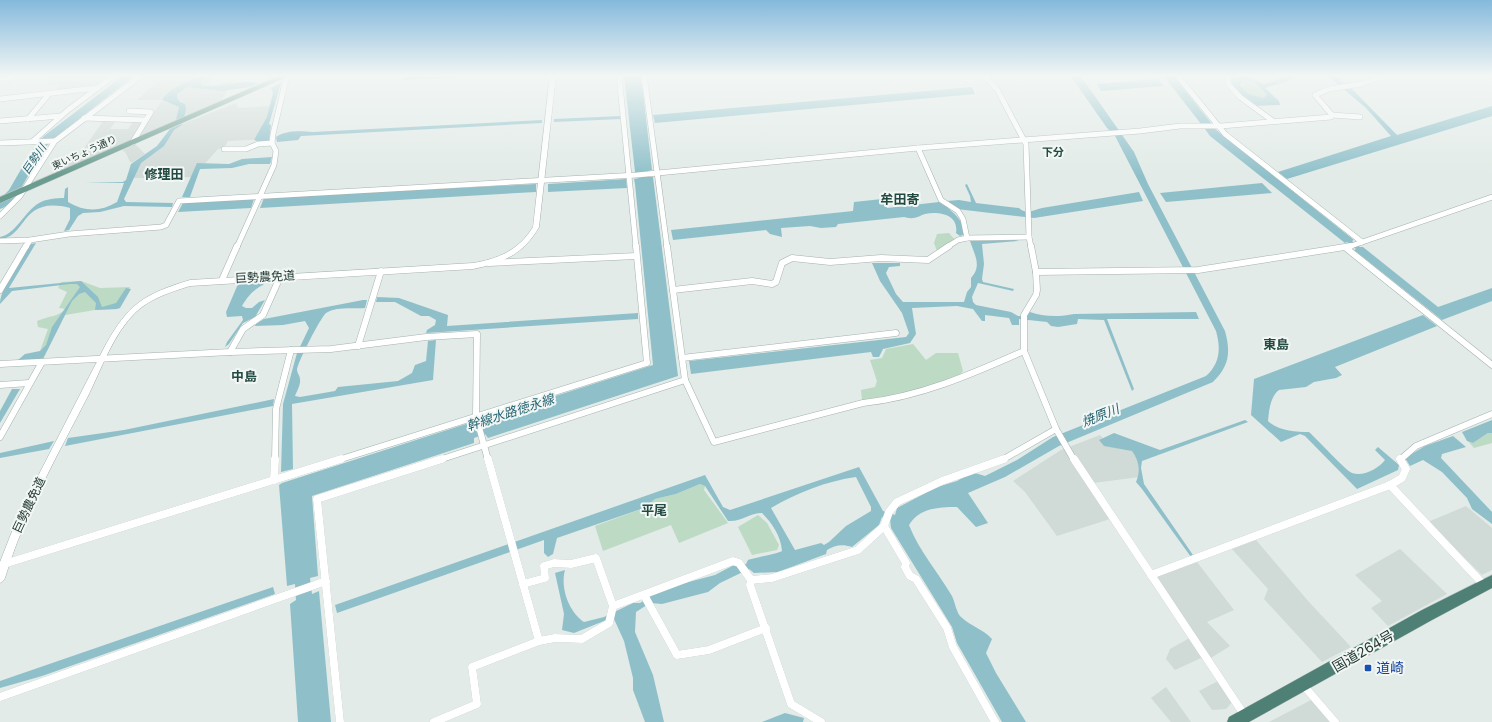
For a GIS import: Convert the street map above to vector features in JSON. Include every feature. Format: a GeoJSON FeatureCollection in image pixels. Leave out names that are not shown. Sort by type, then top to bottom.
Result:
{"type":"FeatureCollection","features":[{"type":"Feature","properties":{"kind":"highway","name":"国道264号"},"geometry":{"type":"LineString","coordinates":[[1240,719],[1304,686],[1434,610],[1488,583]]}},
{"type":"Feature","properties":{"kind":"main road","name":"東いちょう通り"},"geometry":{"type":"LineString","coordinates":[[0,200],[210,109]]}},
{"type":"Feature","properties":{"kind":"street"},"geometry":{"type":"LineString","coordinates":[[28,119],[37,109]]}},
{"type":"Feature","properties":{"kind":"street"},"geometry":{"type":"LineString","coordinates":[[33,141],[71,109]]}},
{"type":"Feature","properties":{"kind":"street"},"geometry":{"type":"LineString","coordinates":[[0,216],[7,211],[25,190],[55,141],[96,109]]}},
{"type":"Feature","properties":{"kind":"street"},"geometry":{"type":"LineString","coordinates":[[222,280],[274,165],[276,151],[272,143],[277,109]]}},
{"type":"Feature","properties":{"kind":"street","name":"巨勢農免道"},"geometry":{"type":"LineString","coordinates":[[0,578],[22,517],[104,358],[128,317],[143,303],[166,290],[190,283],[473,266],[489,263],[503,258],[521,248],[531,238],[536,227],[549,109]]}},
{"type":"Feature","properties":{"kind":"street"},"geometry":{"type":"LineString","coordinates":[[4,564],[476,418],[647,363],[623,109]]}},
{"type":"Feature","properties":{"kind":"street"},"geometry":{"type":"LineString","coordinates":[[648,109],[685,380],[714,442],[863,403],[884,402],[967,376],[1024,351]]}},
{"type":"Feature","properties":{"kind":"street"},"geometry":{"type":"LineString","coordinates":[[1008,109],[1025,140],[1029,238],[1036,272],[1036,295],[1023,318],[1024,351],[1056,429],[1066,447],[1151,575],[1240,719]]}},
{"type":"Feature","properties":{"kind":"street"},"geometry":{"type":"LineString","coordinates":[[1203,109],[1225,134],[1360,243]]}},
{"type":"Feature","properties":{"kind":"street"},"geometry":{"type":"LineString","coordinates":[[1256,109],[1273,121]]}},
{"type":"Feature","properties":{"kind":"street"},"geometry":{"type":"LineString","coordinates":[[1326,109],[1332,115]]}},
{"type":"Feature","properties":{"kind":"street"},"geometry":{"type":"LineString","coordinates":[[129,111],[151,112],[132,143]]}},
{"type":"Feature","properties":{"kind":"street"},"geometry":{"type":"LineString","coordinates":[[0,241],[30,240],[69,234],[161,227],[166,225],[179,201],[630,176],[918,148],[1124,132],[1180,126],[1217,126],[1331,117],[1332,115],[1360,117]]}},
{"type":"Feature","properties":{"kind":"street"},"geometry":{"type":"LineString","coordinates":[[0,121],[61,116]]}},
{"type":"Feature","properties":{"kind":"street"},"geometry":{"type":"LineString","coordinates":[[84,118],[146,120]]}},
{"type":"Feature","properties":{"kind":"street"},"geometry":{"type":"LineString","coordinates":[[0,143],[55,141]]}},
{"type":"Feature","properties":{"kind":"street"},"geometry":{"type":"LineString","coordinates":[[224,149],[246,149],[258,144],[272,143]]}},
{"type":"Feature","properties":{"kind":"street"},"geometry":{"type":"LineString","coordinates":[[918,148],[941,200],[958,211],[963,219],[967,238]]}},
{"type":"Feature","properties":{"kind":"street"},"geometry":{"type":"LineString","coordinates":[[1036,272],[1198,270],[1348,247],[1492,197]]}},
{"type":"Feature","properties":{"kind":"street"},"geometry":{"type":"LineString","coordinates":[[673,290],[752,281],[772,284],[776,282],[782,263],[792,258],[830,262],[881,258],[928,260],[958,240],[967,238],[1029,238]]}},
{"type":"Feature","properties":{"kind":"street"},"geometry":{"type":"LineString","coordinates":[[0,290],[30,240]]}},
{"type":"Feature","properties":{"kind":"street"},"geometry":{"type":"LineString","coordinates":[[1348,247],[1492,366]]}},
{"type":"Feature","properties":{"kind":"street"},"geometry":{"type":"LineString","coordinates":[[489,263],[636,256]]}},
{"type":"Feature","properties":{"kind":"street"},"geometry":{"type":"LineString","coordinates":[[358,346],[381,271]]}},
{"type":"Feature","properties":{"kind":"street"},"geometry":{"type":"LineString","coordinates":[[230,352],[244,329],[263,315],[280,277]]}},
{"type":"Feature","properties":{"kind":"street"},"geometry":{"type":"LineString","coordinates":[[682,358],[896,333]]}},
{"type":"Feature","properties":{"kind":"street"},"geometry":{"type":"LineString","coordinates":[[0,364],[230,352],[307,350],[358,346],[426,337],[477,334],[476,418],[539,640]]}},
{"type":"Feature","properties":{"kind":"street"},"geometry":{"type":"LineString","coordinates":[[274,480],[276,409],[294,350]]}},
{"type":"Feature","properties":{"kind":"street"},"geometry":{"type":"LineString","coordinates":[[0,437],[42,362]]}},
{"type":"Feature","properties":{"kind":"street"},"geometry":{"type":"LineString","coordinates":[[340,722],[317,499],[482,442],[685,380]]}},
{"type":"Feature","properties":{"kind":"street"},"geometry":{"type":"LineString","coordinates":[[0,386],[29,383]]}},
{"type":"Feature","properties":{"kind":"street"},"geometry":{"type":"LineString","coordinates":[[1151,575],[1335,507],[1390,485],[1402,478],[1406,469],[1400,459],[1416,446],[1492,414]]}},
{"type":"Feature","properties":{"kind":"street"},"geometry":{"type":"LineString","coordinates":[[750,580],[772,578],[858,550],[885,523],[889,512],[897,502],[942,481],[998,462],[1056,429]]}},
{"type":"Feature","properties":{"kind":"street"},"geometry":{"type":"LineString","coordinates":[[1390,485],[1488,583]]}},
{"type":"Feature","properties":{"kind":"street"},"geometry":{"type":"LineString","coordinates":[[885,523],[906,563],[905,567],[910,576],[916,579],[947,628],[953,648],[995,722]]}},
{"type":"Feature","properties":{"kind":"street"},"geometry":{"type":"LineString","coordinates":[[434,722],[477,704],[472,667],[539,640],[555,638],[582,639],[609,623],[612,608],[596,558],[571,564],[554,563],[544,566],[545,578],[523,584]]}},
{"type":"Feature","properties":{"kind":"street"},"geometry":{"type":"LineString","coordinates":[[612,608],[686,577],[732,561],[739,563],[750,580],[750,585],[791,704],[821,722]]}},
{"type":"Feature","properties":{"kind":"street"},"geometry":{"type":"LineString","coordinates":[[0,697],[326,581]]}},
{"type":"Feature","properties":{"kind":"street"},"geometry":{"type":"LineString","coordinates":[[644,595],[677,655],[709,650],[766,628]]}},
{"type":"Feature","properties":{"kind":"street"},"geometry":{"type":"LineString","coordinates":[[1304,686],[1335,722]]}},
{"type":"Feature","properties":{"kind":"shaded area"},"geometry":{"type":"Polygon","coordinates":[[[156,109],[204,109],[137,138],[156,109]]]}},
{"type":"Feature","properties":{"kind":"shaded area"},"geometry":{"type":"Polygon","coordinates":[[[221,109],[270,109],[264,139],[228,141],[224,148],[218,149],[193,177],[133,178],[141,161],[164,144],[172,128],[221,109]]]}},
{"type":"Feature","properties":{"kind":"shaded area"},"geometry":{"type":"Polygon","coordinates":[[[103,121],[115,122],[110,129],[128,129],[134,121],[144,121],[132,140],[56,173],[54,166],[76,160],[103,121]]]}},
{"type":"Feature","properties":{"kind":"shaded area"},"geometry":{"type":"Polygon","coordinates":[[[135,144],[145,154],[133,162],[130,162],[126,153],[122,150],[135,144]]]}},
{"type":"Feature","properties":{"kind":"shaded area"},"geometry":{"type":"Polygon","coordinates":[[[1100,435],[1108,444],[1138,449],[1140,477],[1093,483],[1110,519],[1057,536],[1025,492],[1013,481],[1061,450],[1100,435]]]}},
{"type":"Feature","properties":{"kind":"shaded area"},"geometry":{"type":"Polygon","coordinates":[[[1466,506],[1492,528],[1492,570],[1482,575],[1428,522],[1466,506]]]}},
{"type":"Feature","properties":{"kind":"shaded area"},"geometry":{"type":"Polygon","coordinates":[[[1256,540],[1309,602],[1351,647],[1322,662],[1264,599],[1268,589],[1232,549],[1256,540]]]}},
{"type":"Feature","properties":{"kind":"shaded area"},"geometry":{"type":"Polygon","coordinates":[[[1400,549],[1447,594],[1388,626],[1371,608],[1382,601],[1355,575],[1400,549]]]}},
{"type":"Feature","properties":{"kind":"shaded area"},"geometry":{"type":"Polygon","coordinates":[[[1197,562],[1234,610],[1207,622],[1230,646],[1206,661],[1201,658],[1175,670],[1166,659],[1170,649],[1195,635],[1156,577],[1197,562]]]}},
{"type":"Feature","properties":{"kind":"shaded area"},"geometry":{"type":"Polygon","coordinates":[[[1218,681],[1233,701],[1226,709],[1212,710],[1199,691],[1218,681]]]}},
{"type":"Feature","properties":{"kind":"shaded area"},"geometry":{"type":"Polygon","coordinates":[[[1166,687],[1191,722],[1171,722],[1151,698],[1166,687]]]}},
{"type":"Feature","properties":{"kind":"shaded area"},"geometry":{"type":"Polygon","coordinates":[[[1313,699],[1332,722],[1269,722],[1313,699]]]}},
{"type":"Feature","properties":{"kind":"green space"},"geometry":{"type":"Polygon","coordinates":[[[949,233],[955,240],[937,251],[934,243],[937,234],[949,233]]]}},
{"type":"Feature","properties":{"kind":"green space"},"geometry":{"type":"Polygon","coordinates":[[[81,281],[100,288],[130,287],[117,309],[95,310],[65,315],[47,351],[40,351],[48,329],[38,327],[37,321],[56,315],[66,309],[59,308],[67,292],[58,288],[61,282],[81,281]]]}},
{"type":"Feature","properties":{"kind":"green space"},"geometry":{"type":"Polygon","coordinates":[[[913,344],[926,360],[936,353],[958,353],[963,371],[958,377],[883,401],[862,400],[861,390],[875,387],[877,381],[870,360],[882,358],[886,349],[913,344]]]}},
{"type":"Feature","properties":{"kind":"green space"},"geometry":{"type":"Polygon","coordinates":[[[1488,433],[1492,433],[1492,443],[1474,448],[1468,441],[1473,443],[1488,433]]]}},
{"type":"Feature","properties":{"kind":"green space"},"geometry":{"type":"Polygon","coordinates":[[[700,484],[705,486],[704,490],[728,523],[679,543],[671,525],[603,551],[595,526],[644,508],[655,499],[676,494],[700,484]]]}},
{"type":"Feature","properties":{"kind":"green space"},"geometry":{"type":"Polygon","coordinates":[[[758,515],[767,523],[779,545],[777,550],[752,555],[738,527],[758,515]]]}},
{"type":"Feature","properties":{"kind":"water"},"geometry":{"type":"Polygon","coordinates":[[[179,109],[186,109],[184,117],[176,120],[179,109]]]}},
{"type":"Feature","properties":{"kind":"water"},"geometry":{"type":"Polygon","coordinates":[[[269,109],[273,109],[269,124],[271,125],[269,141],[261,142],[254,140],[267,117],[269,109]]]}},
{"type":"Feature","properties":{"kind":"water","name":"幹線水路徳永線"},"geometry":{"type":"Polygon","coordinates":[[[628,109],[645,109],[652,170],[648,171],[649,177],[653,177],[678,376],[488,438],[485,434],[474,438],[474,443],[312,496],[318,576],[310,578],[312,594],[319,591],[331,722],[298,722],[290,604],[296,600],[295,584],[287,586],[279,485],[469,423],[472,428],[484,424],[483,419],[653,365],[634,179],[639,178],[638,172],[635,172],[628,109]]]}},
{"type":"Feature","properties":{"kind":"water"},"geometry":{"type":"Polygon","coordinates":[[[725,109],[813,109],[655,123],[653,115],[725,109]]]}},
{"type":"Feature","properties":{"kind":"water"},"geometry":{"type":"Polygon","coordinates":[[[1094,109],[1104,109],[1134,152],[1148,184],[1225,331],[1228,353],[1225,365],[1213,382],[1059,446],[1005,477],[968,493],[988,523],[976,527],[957,507],[950,507],[936,508],[924,512],[913,519],[909,525],[923,553],[952,596],[957,612],[960,616],[992,639],[986,653],[996,673],[1026,722],[1002,722],[957,643],[952,627],[891,528],[890,519],[882,517],[879,525],[852,547],[842,545],[833,547],[827,550],[826,554],[778,572],[754,573],[749,569],[720,583],[708,592],[662,604],[650,603],[636,612],[635,632],[653,675],[664,722],[645,722],[633,690],[633,678],[624,641],[614,619],[604,621],[574,633],[562,630],[564,614],[555,573],[565,570],[564,584],[567,599],[574,612],[584,622],[604,617],[633,603],[640,603],[651,596],[681,584],[715,575],[732,566],[746,564],[748,560],[782,551],[780,540],[775,530],[762,513],[728,521],[705,486],[700,484],[676,494],[655,499],[644,508],[557,538],[553,554],[548,557],[544,553],[544,540],[337,613],[335,605],[705,475],[723,507],[730,510],[859,467],[883,511],[895,515],[897,508],[937,487],[957,481],[969,474],[975,473],[985,476],[1017,460],[1053,437],[1206,376],[1217,361],[1219,344],[1216,331],[1114,134],[1107,128],[1094,109]],[[856,477],[834,481],[812,488],[771,508],[795,550],[821,543],[824,545],[846,526],[871,511],[871,507],[856,477]]]}},
{"type":"Feature","properties":{"kind":"water"},"geometry":{"type":"Polygon","coordinates":[[[1189,109],[1200,109],[1211,123],[1209,124],[1212,129],[1215,129],[1354,240],[1352,241],[1360,247],[1363,247],[1438,307],[1492,288],[1492,301],[1442,320],[1354,250],[1356,249],[1347,242],[1345,243],[1210,136],[1205,129],[1207,128],[1201,124],[1189,109]]]}},
{"type":"Feature","properties":{"kind":"water"},"geometry":{"type":"Polygon","coordinates":[[[1367,109],[1371,109],[1397,135],[1483,109],[1492,109],[1492,116],[1287,179],[1278,172],[1391,136],[1367,109]]]}},
{"type":"Feature","properties":{"kind":"water"},"geometry":{"type":"Polygon","coordinates":[[[620,116],[621,119],[554,122],[554,119],[620,116]]]}},
{"type":"Feature","properties":{"kind":"water"},"geometry":{"type":"Polygon","coordinates":[[[542,120],[542,123],[301,136],[298,140],[277,142],[276,137],[284,133],[304,131],[313,132],[542,120]]]}},
{"type":"Feature","properties":{"kind":"water"},"geometry":{"type":"Polygon","coordinates":[[[182,124],[174,130],[164,146],[141,163],[124,199],[126,202],[173,203],[172,207],[124,206],[100,212],[83,213],[78,216],[69,230],[64,231],[70,219],[70,208],[54,206],[42,207],[26,218],[9,237],[0,239],[0,237],[11,232],[34,206],[48,200],[64,198],[65,189],[68,187],[68,202],[80,208],[92,210],[99,209],[105,208],[117,202],[124,183],[85,183],[123,182],[126,180],[131,164],[157,146],[170,129],[182,124]]]}},
{"type":"Feature","properties":{"kind":"water"},"geometry":{"type":"Polygon","coordinates":[[[272,157],[270,164],[249,164],[232,168],[200,169],[190,197],[182,197],[197,163],[229,164],[242,159],[272,157]]]}},
{"type":"Feature","properties":{"kind":"water"},"geometry":{"type":"Polygon","coordinates":[[[626,179],[627,188],[548,192],[548,184],[626,179]]]}},
{"type":"Feature","properties":{"kind":"water"},"geometry":{"type":"Polygon","coordinates":[[[1262,183],[1272,193],[1166,202],[1160,193],[1262,183]]]}},
{"type":"Feature","properties":{"kind":"water"},"geometry":{"type":"Polygon","coordinates":[[[536,184],[536,192],[260,208],[264,198],[536,184]]]}},
{"type":"Feature","properties":{"kind":"water"},"geometry":{"type":"Polygon","coordinates":[[[967,184],[976,203],[1019,208],[1027,212],[1042,208],[1139,192],[1143,201],[1034,218],[948,208],[957,216],[963,226],[965,234],[960,236],[956,233],[955,222],[951,218],[937,213],[925,214],[916,218],[904,217],[838,224],[836,227],[821,228],[810,226],[781,228],[782,237],[770,234],[766,230],[673,240],[671,230],[853,211],[854,202],[882,199],[887,208],[939,202],[945,206],[951,204],[947,201],[959,200],[971,202],[965,185],[967,184]]]}},
{"type":"Feature","properties":{"kind":"water"},"geometry":{"type":"Polygon","coordinates":[[[254,199],[251,208],[178,212],[183,203],[254,199]]]}},
{"type":"Feature","properties":{"kind":"water"},"geometry":{"type":"Polygon","coordinates":[[[970,241],[1019,241],[982,244],[984,264],[983,282],[1014,289],[1013,291],[978,283],[972,297],[973,302],[976,305],[1011,312],[1018,316],[1027,316],[1030,312],[1046,316],[1063,316],[1074,314],[1196,312],[1199,319],[1107,319],[1134,389],[1132,391],[1104,320],[1078,319],[1077,324],[1058,327],[1051,326],[1047,322],[1019,319],[1019,325],[1012,325],[1009,318],[985,315],[985,321],[982,321],[973,309],[957,306],[912,308],[916,334],[910,343],[883,349],[879,357],[873,357],[871,352],[691,374],[689,361],[906,337],[909,333],[902,313],[880,281],[872,263],[900,263],[900,266],[889,267],[886,273],[896,294],[903,302],[964,302],[967,292],[971,287],[971,278],[977,265],[970,241]]]}},
{"type":"Feature","properties":{"kind":"water"},"geometry":{"type":"Polygon","coordinates":[[[36,243],[9,288],[81,281],[98,297],[102,307],[116,303],[126,288],[131,289],[120,308],[117,309],[95,310],[96,303],[85,292],[79,294],[72,301],[43,359],[18,360],[25,354],[40,351],[46,345],[52,327],[80,287],[77,284],[70,284],[12,291],[0,304],[1,297],[12,273],[31,244],[36,243]]]}},
{"type":"Feature","properties":{"kind":"water"},"geometry":{"type":"Polygon","coordinates":[[[264,283],[246,299],[242,306],[252,308],[259,302],[265,300],[255,317],[243,323],[229,344],[225,347],[243,320],[242,316],[227,317],[226,312],[238,284],[264,283]]]}},
{"type":"Feature","properties":{"kind":"water"},"geometry":{"type":"Polygon","coordinates":[[[377,297],[399,298],[448,315],[447,326],[638,313],[638,319],[426,333],[427,330],[435,325],[436,320],[429,316],[421,316],[395,302],[376,302],[377,297]]]}},
{"type":"Feature","properties":{"kind":"water"},"geometry":{"type":"Polygon","coordinates":[[[367,300],[365,308],[335,309],[323,316],[298,366],[297,371],[300,381],[299,388],[295,396],[300,397],[335,391],[338,387],[398,381],[412,373],[415,365],[426,361],[428,341],[436,340],[433,380],[292,404],[293,469],[281,472],[283,404],[297,353],[309,328],[305,321],[283,325],[255,326],[264,319],[367,300]]]}},
{"type":"Feature","properties":{"kind":"water"},"geometry":{"type":"Polygon","coordinates":[[[1423,315],[1437,326],[1335,367],[1342,375],[1336,378],[1314,382],[1306,387],[1279,390],[1272,400],[1268,421],[1282,429],[1309,432],[1348,471],[1352,473],[1366,473],[1375,469],[1385,460],[1375,450],[1378,447],[1399,465],[1398,470],[1357,489],[1305,436],[1300,434],[1281,442],[1251,415],[1254,379],[1423,315]]]}},
{"type":"Feature","properties":{"kind":"water"},"geometry":{"type":"Polygon","coordinates":[[[12,389],[20,389],[0,423],[0,411],[12,389]]]}},
{"type":"Feature","properties":{"kind":"water"},"geometry":{"type":"Polygon","coordinates":[[[274,399],[273,406],[65,446],[68,438],[124,430],[274,399]]]}},
{"type":"Feature","properties":{"kind":"water"},"geometry":{"type":"Polygon","coordinates":[[[1245,420],[1248,422],[1142,461],[1141,468],[1144,484],[1193,555],[1191,557],[1136,482],[1138,466],[1132,451],[1104,446],[1099,440],[1114,433],[1160,450],[1245,420]]]}},
{"type":"Feature","properties":{"kind":"water"},"geometry":{"type":"Polygon","coordinates":[[[1492,420],[1492,433],[1488,433],[1473,443],[1467,441],[1462,432],[1492,420]]]}},
{"type":"Feature","properties":{"kind":"water"},"geometry":{"type":"Polygon","coordinates":[[[1453,436],[1466,447],[1442,454],[1441,458],[1492,512],[1492,524],[1472,509],[1467,498],[1442,472],[1423,460],[1410,466],[1405,458],[1425,446],[1453,436]]]}},
{"type":"Feature","properties":{"kind":"water"},"geometry":{"type":"Polygon","coordinates":[[[54,441],[49,449],[0,458],[0,453],[54,441]]]}},
{"type":"Feature","properties":{"kind":"water"},"geometry":{"type":"Polygon","coordinates":[[[273,587],[275,594],[42,676],[0,688],[0,681],[273,587]]]}},
{"type":"Feature","properties":{"kind":"water"},"geometry":{"type":"Polygon","coordinates":[[[785,713],[804,718],[803,722],[762,722],[785,713]]]}},
{"type":"Feature","properties":{"kind":"waterway","name":"巨勢川"},"geometry":{"type":"LineString","coordinates":[[0,205],[13,192],[36,152],[48,138],[86,109]]}},
{"type":"Feature","properties":{"kind":"place","name":"道崎"},"geometry":{"type":"Point","coordinates":[1368,668]}},
{"type":"Feature","properties":{"kind":"district","name":"下分"},"geometry":{"type":"Point","coordinates":[1053,152]}},
{"type":"Feature","properties":{"kind":"district","name":"修理田"},"geometry":{"type":"Point","coordinates":[164,174]}},
{"type":"Feature","properties":{"kind":"district","name":"牟田寄"},"geometry":{"type":"Point","coordinates":[900,199]}},
{"type":"Feature","properties":{"kind":"district","name":"東島"},"geometry":{"type":"Point","coordinates":[1276,344]}},
{"type":"Feature","properties":{"kind":"district","name":"中島"},"geometry":{"type":"Point","coordinates":[244,376]}},
{"type":"Feature","properties":{"kind":"district","name":"平尾"},"geometry":{"type":"Point","coordinates":[654,510]}},
{"type":"Feature","properties":{"kind":"water label","name":"焼原川"},"geometry":{"type":"Point","coordinates":[1100,415]}}]}
